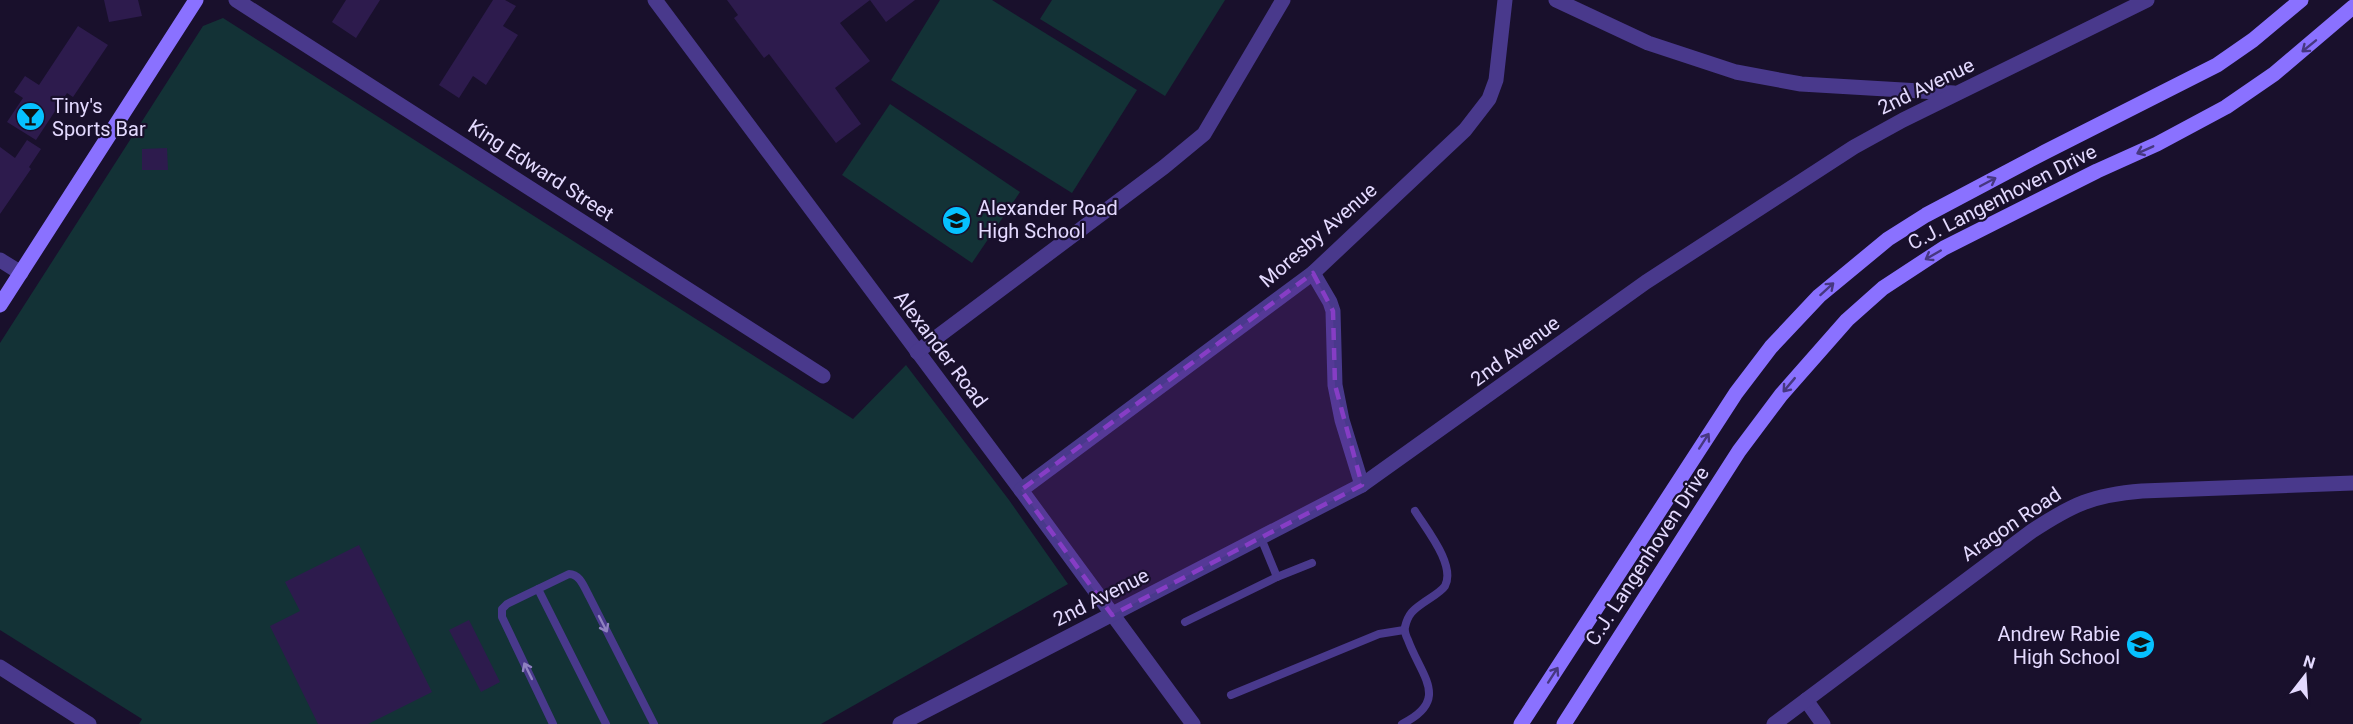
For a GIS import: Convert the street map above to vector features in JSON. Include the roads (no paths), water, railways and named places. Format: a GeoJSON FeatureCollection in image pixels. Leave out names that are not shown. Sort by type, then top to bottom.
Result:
{"type":"FeatureCollection","features":[{"type":"Feature","properties":{"kind":"main road"},"geometry":{"type":"LineString","coordinates":[[0,306],[196,0]]}},
{"type":"Feature","properties":{"kind":"main road","name":"C.J. Langenhoven Drive"},"geometry":{"type":"LineString","coordinates":[[1521,724],[1736,393],[1771,347],[1819,296],[1888,239],[1926,215],[2217,65],[2253,40],[2301,0]]}},
{"type":"Feature","properties":{"kind":"main road","name":"C.J. Langenhoven Drive"},"geometry":{"type":"LineString","coordinates":[[1564,724],[1738,451],[1820,349],[1876,294],[1915,266],[1969,234],[2157,144],[2226,106],[2274,74],[2353,7]]}},
{"type":"Feature","properties":{"kind":"street","name":"King Edward Street"},"geometry":{"type":"LineString","coordinates":[[236,0],[824,376]]}},
{"type":"Feature","properties":{"kind":"street","name":"Alexander Road"},"geometry":{"type":"LineString","coordinates":[[655,0],[1193,724]]}},
{"type":"Feature","properties":{"kind":"street"},"geometry":{"type":"LineString","coordinates":[[916,352],[1164,167],[1204,134],[1283,0]]}},
{"type":"Feature","properties":{"kind":"street","name":"Moresby Avenue"},"geometry":{"type":"LineString","coordinates":[[1021,490],[1313,273],[1478,115],[1489,99],[1496,80],[1505,0]]}},
{"type":"Feature","properties":{"kind":"street"},"geometry":{"type":"LineString","coordinates":[[1556,0],[1648,44],[1736,72],[1801,84],[1957,94]]}},
{"type":"Feature","properties":{"kind":"street","name":"2nd Avenue"},"geometry":{"type":"LineString","coordinates":[[900,724],[1362,485],[1656,276],[1854,147],[1903,120],[2147,0]]}},
{"type":"Feature","properties":{"kind":"street"},"geometry":{"type":"LineString","coordinates":[[0,260],[21,273]]}},
{"type":"Feature","properties":{"kind":"street"},"geometry":{"type":"LineString","coordinates":[[1313,273],[1333,311],[1335,385],[1342,420],[1362,485]]}},
{"type":"Feature","properties":{"kind":"street","name":"Aragon Road"},"geometry":{"type":"LineString","coordinates":[[1774,724],[2032,531],[2070,507],[2108,494],[2142,491],[2353,483]]}},
{"type":"Feature","properties":{"kind":"street"},"geometry":{"type":"LineString","coordinates":[[0,667],[89,724]]}},
{"type":"Feature","properties":{"kind":"street"},"geometry":{"type":"LineString","coordinates":[[1806,700],[1823,724]]}},
{"type":"Feature","properties":{"kind":"lane"},"geometry":{"type":"LineString","coordinates":[[1402,724],[1417,717],[1426,707],[1429,695],[1427,677],[1404,630],[1410,611],[1444,588],[1448,575],[1443,556],[1415,512]]}},
{"type":"Feature","properties":{"kind":"lane"},"geometry":{"type":"LineString","coordinates":[[1261,538],[1277,577]]}},
{"type":"Feature","properties":{"kind":"lane"},"geometry":{"type":"LineString","coordinates":[[1185,622],[1277,577],[1312,563]]}},
{"type":"Feature","properties":{"kind":"lane"},"geometry":{"type":"LineString","coordinates":[[553,724],[501,617],[502,609],[507,604],[569,574],[577,576],[654,724]]}},
{"type":"Feature","properties":{"kind":"lane"},"geometry":{"type":"LineString","coordinates":[[538,589],[606,724]]}},
{"type":"Feature","properties":{"kind":"lane"},"geometry":{"type":"LineString","coordinates":[[1231,695],[1379,634],[1404,630]]}},
{"type":"Feature","properties":{"kind":"place","name":"Tiny's Sports Bar"},"geometry":{"type":"Point","coordinates":[31,117]}},
{"type":"Feature","properties":{"kind":"place","name":"Alexander Road High School"},"geometry":{"type":"Point","coordinates":[957,220]}},
{"type":"Feature","properties":{"kind":"place","name":"Andrew Rabie High School"},"geometry":{"type":"Point","coordinates":[2141,645]}}]}
